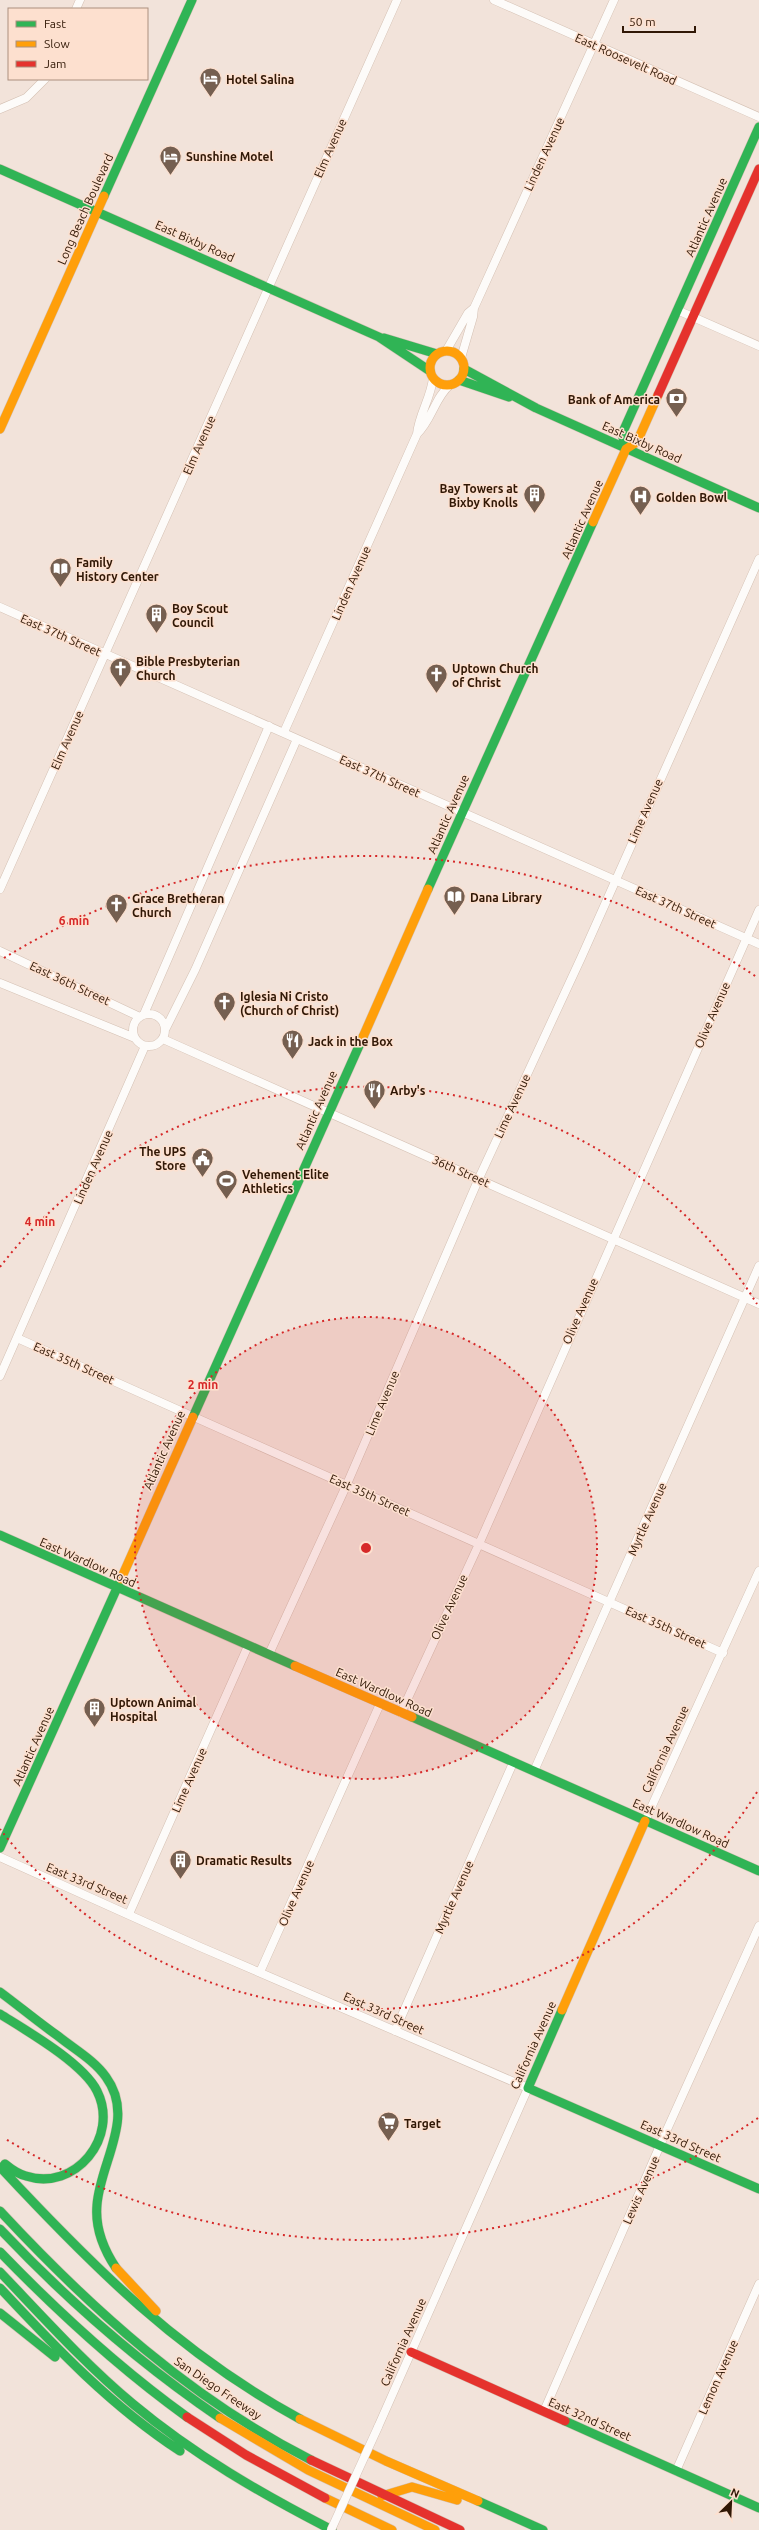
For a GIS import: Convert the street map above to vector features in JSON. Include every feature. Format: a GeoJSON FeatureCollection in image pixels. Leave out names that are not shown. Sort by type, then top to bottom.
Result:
{"type":"FeatureCollection","features":[{"type":"Feature","properties":{"kind":"main road","name":"Long Beach Boulevard"},"geometry":{"type":"LineString","coordinates":[[0,429],[192,0]]}},
{"type":"Feature","properties":{"kind":"main road","name":"Atlantic Avenue"},"geometry":{"type":"LineString","coordinates":[[626,449],[622,434],[759,127]]}},
{"type":"Feature","properties":{"kind":"main road","name":"East Bixby Road"},"geometry":{"type":"LineString","coordinates":[[0,169],[379,337],[431,374]]}},
{"type":"Feature","properties":{"kind":"main road","name":"Atlantic Avenue"},"geometry":{"type":"LineString","coordinates":[[0,1848],[462,811],[626,449],[637,442],[759,169]]}},
{"type":"Feature","properties":{"kind":"main road","name":"East Bixby Road"},"geometry":{"type":"LineString","coordinates":[[379,337],[391,338],[416,349],[442,353]]}},
{"type":"Feature","properties":{"kind":"main road"},"geometry":{"type":"LineString","coordinates":[[452,352],[461,358],[464,369],[459,380],[450,385],[439,383],[431,374],[432,360],[442,353],[452,352]]}},
{"type":"Feature","properties":{"kind":"main road","name":"East Bixby Road"},"geometry":{"type":"LineString","coordinates":[[464,369],[494,383],[516,398],[759,508]]}},
{"type":"Feature","properties":{"kind":"main road","name":"East Bixby Road"},"geometry":{"type":"LineString","coordinates":[[459,380],[498,395],[516,398]]}},
{"type":"Feature","properties":{"kind":"main road","name":"East Wardlow Road"},"geometry":{"type":"LineString","coordinates":[[0,1535],[759,1871]]}},
{"type":"Feature","properties":{"kind":"main road","name":"California Avenue"},"geometry":{"type":"LineString","coordinates":[[528,2088],[645,1821]]}},
{"type":"Feature","properties":{"kind":"main road"},"geometry":{"type":"LineString","coordinates":[[0,1992],[89,2060],[111,2084],[119,2116],[116,2136],[102,2179],[97,2206],[103,2241],[118,2271],[200,2355]]}},
{"type":"Feature","properties":{"kind":"main road"},"geometry":{"type":"LineString","coordinates":[[0,2014],[87,2077],[101,2100],[104,2120],[104,2129],[97,2148],[85,2163],[70,2173],[50,2179],[28,2177],[0,2159]]}},
{"type":"Feature","properties":{"kind":"main road","name":"East 33rd Street"},"geometry":{"type":"LineString","coordinates":[[528,2088],[759,2189]]}},
{"type":"Feature","properties":{"kind":"main road"},"geometry":{"type":"LineString","coordinates":[[0,2166],[97,2270],[160,2325],[242,2385],[309,2424],[543,2530]]}},
{"type":"Feature","properties":{"kind":"main road","name":"San Diego Freeway"},"geometry":{"type":"LineString","coordinates":[[0,2211],[38,2253],[95,2308],[175,2374],[256,2429],[382,2496],[460,2530]]}},
{"type":"Feature","properties":{"kind":"main road"},"geometry":{"type":"LineString","coordinates":[[0,2229],[79,2308],[141,2361],[186,2395],[237,2429],[307,2469],[435,2530]]}},
{"type":"Feature","properties":{"kind":"main road"},"geometry":{"type":"LineString","coordinates":[[0,2237],[5,2242],[8,2260]]}},
{"type":"Feature","properties":{"kind":"main road"},"geometry":{"type":"LineString","coordinates":[[0,2252],[110,2358],[197,2424],[280,2476],[392,2530]]}},
{"type":"Feature","properties":{"kind":"main road"},"geometry":{"type":"LineString","coordinates":[[0,2272],[132,2402],[179,2440],[219,2468],[332,2530]]}},
{"type":"Feature","properties":{"kind":"main road"},"geometry":{"type":"LineString","coordinates":[[0,2288],[71,2365],[117,2408],[154,2435],[191,2457],[219,2468]]}},
{"type":"Feature","properties":{"kind":"main road"},"geometry":{"type":"LineString","coordinates":[[0,2313],[52,2356],[71,2365]]}},
{"type":"Feature","properties":{"kind":"main road","name":"East 32nd Street"},"geometry":{"type":"LineString","coordinates":[[411,2352],[759,2508]]}},
{"type":"Feature","properties":{"kind":"main road"},"geometry":{"type":"LineString","coordinates":[[382,2496],[412,2487],[502,2512]]}},
{"type":"Feature","properties":{"kind":"street","name":"Elm Avenue"},"geometry":{"type":"LineString","coordinates":[[0,889],[397,0]]}},
{"type":"Feature","properties":{"kind":"street","name":"East Roosevelt Road"},"geometry":{"type":"LineString","coordinates":[[494,0],[759,117]]}},
{"type":"Feature","properties":{"kind":"street","name":"Linden Avenue"},"geometry":{"type":"LineString","coordinates":[[474,308],[614,0]]}},
{"type":"Feature","properties":{"kind":"street"},"geometry":{"type":"LineString","coordinates":[[0,109],[26,98],[44,80]]}},
{"type":"Feature","properties":{"kind":"street"},"geometry":{"type":"LineString","coordinates":[[442,353],[468,313],[474,308]]}},
{"type":"Feature","properties":{"kind":"street"},"geometry":{"type":"LineString","coordinates":[[461,358],[473,317],[474,308]]}},
{"type":"Feature","properties":{"kind":"street"},"geometry":{"type":"LineString","coordinates":[[677,310],[759,346]]}},
{"type":"Feature","properties":{"kind":"street"},"geometry":{"type":"LineString","coordinates":[[417,434],[419,420],[432,387],[431,374]]}},
{"type":"Feature","properties":{"kind":"street"},"geometry":{"type":"LineString","coordinates":[[417,434],[430,418],[444,390],[450,385]]}},
{"type":"Feature","properties":{"kind":"street","name":"Linden Avenue"},"geometry":{"type":"LineString","coordinates":[[284,732],[417,434]]}},
{"type":"Feature","properties":{"kind":"street","name":"Lime Avenue"},"geometry":{"type":"LineString","coordinates":[[269,1654],[347,1484],[478,1178],[581,958],[614,879],[759,559]]}},
{"type":"Feature","properties":{"kind":"street","name":"East 37th Street"},"geometry":{"type":"LineString","coordinates":[[0,607],[759,944]]}},
{"type":"Feature","properties":{"kind":"street"},"geometry":{"type":"LineString","coordinates":[[269,726],[142,1015],[134,1024],[135,1038],[145,1046],[156,1045],[163,1039],[166,1028],[195,970],[297,739]]}},
{"type":"Feature","properties":{"kind":"street","name":"Olive Avenue"},"geometry":{"type":"LineString","coordinates":[[401,1713],[479,1544],[612,1238],[648,1163],[759,910]]}},
{"type":"Feature","properties":{"kind":"street","name":"East 36th Street"},"geometry":{"type":"LineString","coordinates":[[0,951],[142,1015]]}},
{"type":"Feature","properties":{"kind":"street","name":"East 36th Street"},"geometry":{"type":"LineString","coordinates":[[0,983],[135,1038]]}},
{"type":"Feature","properties":{"kind":"street"},"geometry":{"type":"LineString","coordinates":[[142,1015],[156,1015],[160,1018],[166,1028]]}},
{"type":"Feature","properties":{"kind":"street","name":"36th Street"},"geometry":{"type":"LineString","coordinates":[[163,1039],[759,1304]]}},
{"type":"Feature","properties":{"kind":"street","name":"Linden Avenue"},"geometry":{"type":"LineString","coordinates":[[0,1376],[145,1046]]}},
{"type":"Feature","properties":{"kind":"street","name":"Myrtle Avenue"},"geometry":{"type":"LineString","coordinates":[[534,1771],[611,1602],[759,1266]]}},
{"type":"Feature","properties":{"kind":"street","name":"East 35th Street"},"geometry":{"type":"LineString","coordinates":[[17,1338],[723,1653]]}},
{"type":"Feature","properties":{"kind":"street","name":"California Avenue"},"geometry":{"type":"LineString","coordinates":[[645,1821],[723,1653],[759,1571]]}},
{"type":"Feature","properties":{"kind":"street","name":"Lime Avenue"},"geometry":{"type":"LineString","coordinates":[[129,1914],[248,1646]]}},
{"type":"Feature","properties":{"kind":"street","name":"Olive Avenue"},"geometry":{"type":"LineString","coordinates":[[260,1972],[380,1704]]}},
{"type":"Feature","properties":{"kind":"street","name":"Myrtle Avenue"},"geometry":{"type":"LineString","coordinates":[[395,2032],[513,1762]]}},
{"type":"Feature","properties":{"kind":"street","name":"East 33rd Street"},"geometry":{"type":"LineString","coordinates":[[0,1857],[395,2032],[528,2088]]}},
{"type":"Feature","properties":{"kind":"street","name":"Lewis Avenue"},"geometry":{"type":"LineString","coordinates":[[544,2412],[759,1926]]}},
{"type":"Feature","properties":{"kind":"street","name":"California Avenue"},"geometry":{"type":"LineString","coordinates":[[332,2530],[528,2088]]}},
{"type":"Feature","properties":{"kind":"street","name":"Lemon Avenue"},"geometry":{"type":"LineString","coordinates":[[676,2471],[759,2284]]}},
{"type":"Feature","properties":{"kind":"traffic: fast"},"geometry":{"type":"LineString","coordinates":[[104,196],[192,0]]}},
{"type":"Feature","properties":{"kind":"traffic: fast"},"geometry":{"type":"LineString","coordinates":[[626,449],[622,434],[759,127]]}},
{"type":"Feature","properties":{"kind":"traffic: fast"},"geometry":{"type":"LineString","coordinates":[[0,169],[379,337],[430,371]]}},
{"type":"Feature","properties":{"kind":"traffic: fast"},"geometry":{"type":"LineString","coordinates":[[384,338],[437,354]]}},
{"type":"Feature","properties":{"kind":"traffic: fast"},"geometry":{"type":"LineString","coordinates":[[464,369],[536,408],[759,508]]}},
{"type":"Feature","properties":{"kind":"traffic: fast"},"geometry":{"type":"LineString","coordinates":[[459,380],[509,397]]}},
{"type":"Feature","properties":{"kind":"traffic: fast"},"geometry":{"type":"LineString","coordinates":[[428,889],[593,522]]}},
{"type":"Feature","properties":{"kind":"traffic: fast"},"geometry":{"type":"LineString","coordinates":[[193,1417],[363,1037]]}},
{"type":"Feature","properties":{"kind":"traffic: fast"},"geometry":{"type":"LineString","coordinates":[[0,1535],[295,1666]]}},
{"type":"Feature","properties":{"kind":"traffic: fast"},"geometry":{"type":"LineString","coordinates":[[0,1848],[121,1579]]}},
{"type":"Feature","properties":{"kind":"traffic: fast"},"geometry":{"type":"LineString","coordinates":[[412,1717],[759,1871]]}},
{"type":"Feature","properties":{"kind":"traffic: fast"},"geometry":{"type":"LineString","coordinates":[[0,1992],[90,2060],[106,2077],[114,2093],[118,2108],[117,2124],[114,2140],[99,2189],[97,2222],[104,2246],[116,2268]]}},
{"type":"Feature","properties":{"kind":"traffic: fast"},"geometry":{"type":"LineString","coordinates":[[562,2010],[528,2088],[759,2189]]}},
{"type":"Feature","properties":{"kind":"traffic: fast"},"geometry":{"type":"LineString","coordinates":[[0,2014],[39,2038],[80,2070],[90,2080],[97,2091],[103,2109],[102,2126],[98,2142],[88,2157],[76,2168],[61,2176],[44,2179],[23,2175],[5,2164]]}},
{"type":"Feature","properties":{"kind":"traffic: fast"},"geometry":{"type":"LineString","coordinates":[[0,2167],[104,2273],[176,2337],[215,2366],[256,2393],[300,2419]]}},
{"type":"Feature","properties":{"kind":"traffic: fast"},"geometry":{"type":"LineString","coordinates":[[0,2211],[70,2283],[145,2349],[184,2380],[225,2409],[267,2436],[311,2460]]}},
{"type":"Feature","properties":{"kind":"traffic: fast"},"geometry":{"type":"LineString","coordinates":[[0,2229],[51,2281],[105,2330],[132,2353],[220,2418]]}},
{"type":"Feature","properties":{"kind":"traffic: fast"},"geometry":{"type":"LineString","coordinates":[[0,2252],[90,2339],[137,2379],[187,2417]]}},
{"type":"Feature","properties":{"kind":"traffic: fast"},"geometry":{"type":"LineString","coordinates":[[0,2272],[98,2373],[156,2423],[229,2473],[332,2530]]}},
{"type":"Feature","properties":{"kind":"traffic: fast"},"geometry":{"type":"LineString","coordinates":[[0,2288],[63,2354],[107,2395],[155,2434],[180,2451]]}},
{"type":"Feature","properties":{"kind":"traffic: fast"},"geometry":{"type":"LineString","coordinates":[[0,2313],[55,2357]]}},
{"type":"Feature","properties":{"kind":"traffic: fast"},"geometry":{"type":"LineString","coordinates":[[565,2421],[759,2508]]}},
{"type":"Feature","properties":{"kind":"traffic: fast"},"geometry":{"type":"LineString","coordinates":[[478,2501],[543,2530]]}},
{"type":"Feature","properties":{"kind":"traffic: slow"},"geometry":{"type":"LineString","coordinates":[[0,429],[104,196]]}},
{"type":"Feature","properties":{"kind":"traffic: slow"},"geometry":{"type":"LineString","coordinates":[[450,351],[459,356],[463,361],[464,368],[463,375],[459,380],[454,384],[444,385],[440,384],[431,375],[430,365],[431,361],[440,352],[450,351]]}},
{"type":"Feature","properties":{"kind":"traffic: slow"},"geometry":{"type":"LineString","coordinates":[[593,522],[626,449],[637,442],[658,395]]}},
{"type":"Feature","properties":{"kind":"traffic: slow"},"geometry":{"type":"LineString","coordinates":[[363,1037],[428,889]]}},
{"type":"Feature","properties":{"kind":"traffic: slow"},"geometry":{"type":"LineString","coordinates":[[121,1579],[193,1417]]}},
{"type":"Feature","properties":{"kind":"traffic: slow"},"geometry":{"type":"LineString","coordinates":[[295,1666],[412,1717]]}},
{"type":"Feature","properties":{"kind":"traffic: slow"},"geometry":{"type":"LineString","coordinates":[[562,2010],[645,1821]]}},
{"type":"Feature","properties":{"kind":"traffic: slow"},"geometry":{"type":"LineString","coordinates":[[116,2268],[156,2311]]}},
{"type":"Feature","properties":{"kind":"traffic: slow"},"geometry":{"type":"LineString","coordinates":[[220,2418],[308,2470],[435,2530]]}},
{"type":"Feature","properties":{"kind":"traffic: slow"},"geometry":{"type":"LineString","coordinates":[[300,2419],[386,2461],[478,2501]]}},
{"type":"Feature","properties":{"kind":"traffic: slow"},"geometry":{"type":"LineString","coordinates":[[382,2496],[412,2487],[457,2500]]}},
{"type":"Feature","properties":{"kind":"traffic: slow"},"geometry":{"type":"LineString","coordinates":[[325,2498],[392,2530]]}},
{"type":"Feature","properties":{"kind":"traffic: jam"},"geometry":{"type":"LineString","coordinates":[[658,395],[759,169]]}},
{"type":"Feature","properties":{"kind":"traffic: jam"},"geometry":{"type":"LineString","coordinates":[[411,2352],[565,2421]]}},
{"type":"Feature","properties":{"kind":"traffic: jam"},"geometry":{"type":"LineString","coordinates":[[187,2417],[246,2455],[325,2498]]}},
{"type":"Feature","properties":{"kind":"traffic: jam"},"geometry":{"type":"LineString","coordinates":[[311,2460],[460,2530]]}},
{"type":"Feature","properties":{"kind":"place","name":"Hotel Salina"},"geometry":{"type":"Point","coordinates":[211,98]}},
{"type":"Feature","properties":{"kind":"place","name":"Sunshine Motel"},"geometry":{"type":"Point","coordinates":[170,176]}},
{"type":"Feature","properties":{"kind":"place","name":"Bank of America"},"geometry":{"type":"Point","coordinates":[676,418]}},
{"type":"Feature","properties":{"kind":"place","name":"Bay Towers at Bixby Knolls"},"geometry":{"type":"Point","coordinates":[534,514]}},
{"type":"Feature","properties":{"kind":"place","name":"Golden Bowl"},"geometry":{"type":"Point","coordinates":[640,516]}},
{"type":"Feature","properties":{"kind":"place","name":"Family History Center"},"geometry":{"type":"Point","coordinates":[60,588]}},
{"type":"Feature","properties":{"kind":"place","name":"Boy Scout Council"},"geometry":{"type":"Point","coordinates":[157,634]}},
{"type":"Feature","properties":{"kind":"place","name":"Bible Presbyterian Church"},"geometry":{"type":"Point","coordinates":[120,688]}},
{"type":"Feature","properties":{"kind":"place","name":"Uptown Church of Christ"},"geometry":{"type":"Point","coordinates":[437,694]}},
{"type":"Feature","properties":{"kind":"place","name":"Dana Library"},"geometry":{"type":"Point","coordinates":[454,916]}},
{"type":"Feature","properties":{"kind":"place","name":"Grace Bretheran Church"},"geometry":{"type":"Point","coordinates":[117,924]}},
{"type":"Feature","properties":{"kind":"place","name":"Iglesia Ni Cristo (Church of Christ)"},"geometry":{"type":"Point","coordinates":[225,1022]}},
{"type":"Feature","properties":{"kind":"place","name":"Jack in the Box"},"geometry":{"type":"Point","coordinates":[293,1060]}},
{"type":"Feature","properties":{"kind":"place","name":"Arby's"},"geometry":{"type":"Point","coordinates":[374,1110]}},
{"type":"Feature","properties":{"kind":"place","name":"The UPS Store"},"geometry":{"type":"Point","coordinates":[202,1178]}},
{"type":"Feature","properties":{"kind":"place","name":"Vehement Elite Athletics"},"geometry":{"type":"Point","coordinates":[227,1200]}},
{"type":"Feature","properties":{"kind":"place","name":"Uptown Animal Hospital"},"geometry":{"type":"Point","coordinates":[95,1728]}},
{"type":"Feature","properties":{"kind":"place","name":"Dramatic Results"},"geometry":{"type":"Point","coordinates":[180,1880]}},
{"type":"Feature","properties":{"kind":"place","name":"Target"},"geometry":{"type":"Point","coordinates":[388,2142]}}]}
